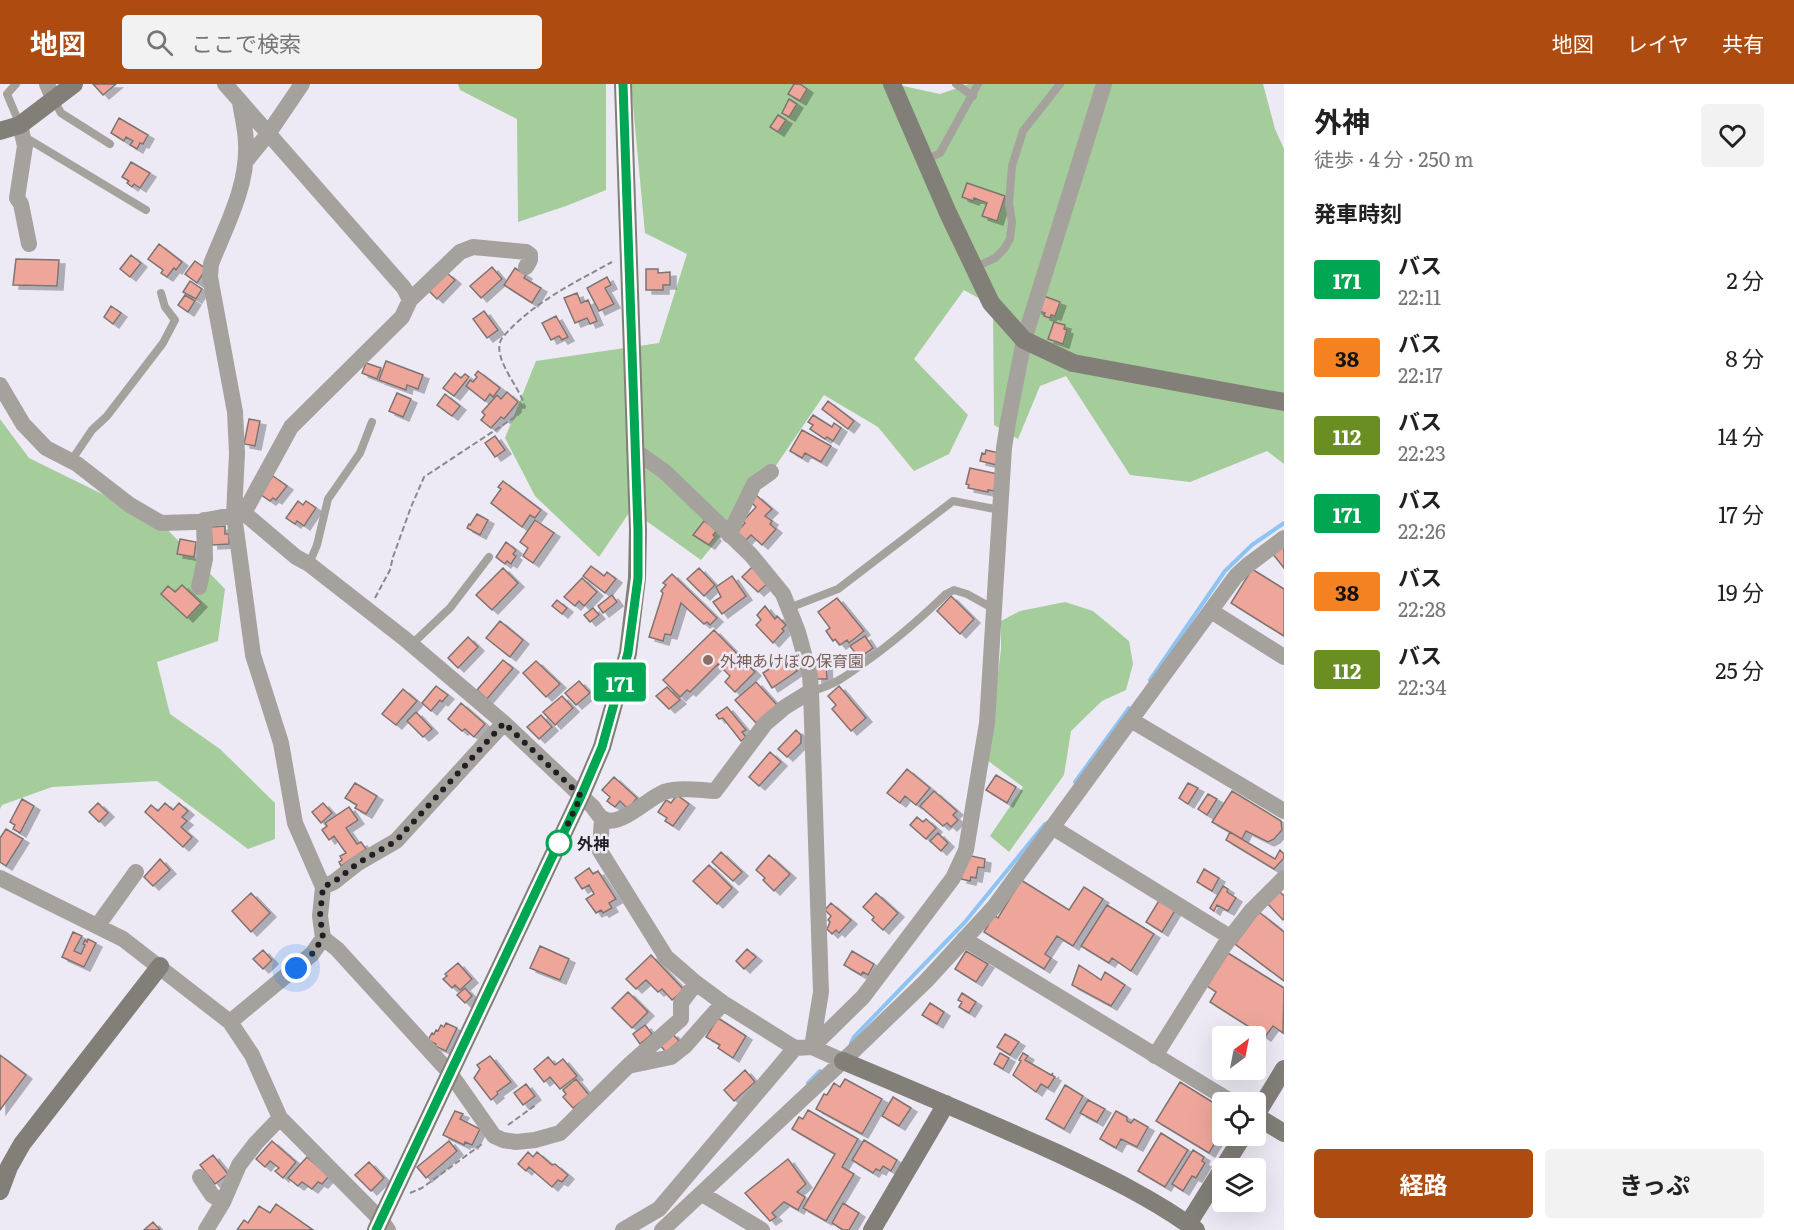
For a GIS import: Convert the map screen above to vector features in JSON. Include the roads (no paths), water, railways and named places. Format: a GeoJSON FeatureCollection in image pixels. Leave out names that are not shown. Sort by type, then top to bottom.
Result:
{"type":"FeatureCollection","features":[{"type":"Feature","properties":{"kind":"street"},"geometry":{"type":"LineString","coordinates":[[0,131],[21,130],[51,92],[74,84]]}},
{"type":"Feature","properties":{"kind":"street"},"geometry":{"type":"LineString","coordinates":[[225,84],[404,288],[410,300]]}},
{"type":"Feature","properties":{"kind":"street"},"geometry":{"type":"LineString","coordinates":[[246,161],[268,134],[302,84]]}},
{"type":"Feature","properties":{"kind":"street"},"geometry":{"type":"LineString","coordinates":[[0,878],[123,939],[231,1022],[252,1055],[280,1118],[382,1227],[397,1187],[602,747],[628,653],[638,578],[638,530],[623,84]]}},
{"type":"Feature","properties":{"kind":"street"},"geometry":{"type":"LineString","coordinates":[[892,84],[991,303],[1024,340],[1073,363],[1284,402]]}},
{"type":"Feature","properties":{"kind":"street"},"geometry":{"type":"LineString","coordinates":[[812,1047],[863,997],[953,878],[966,850],[987,723],[1004,448],[1024,340],[1104,84]]}},
{"type":"Feature","properties":{"kind":"street"},"geometry":{"type":"LineString","coordinates":[[231,1022],[312,954],[323,938],[320,916],[323,887],[295,823],[281,742],[253,655],[239,514],[235,412],[210,277],[211,264],[242,188],[246,143],[240,102]]}},
{"type":"Feature","properties":{"kind":"street"},"geometry":{"type":"LineString","coordinates":[[21,130],[25,146],[17,198],[21,204],[29,244]]}},
{"type":"Feature","properties":{"kind":"street"},"geometry":{"type":"LineString","coordinates":[[239,514],[291,427],[402,317],[410,300],[460,252],[473,248],[526,252],[530,255],[526,267]]}},
{"type":"Feature","properties":{"kind":"street"},"geometry":{"type":"LineString","coordinates":[[0,385],[23,424],[46,448],[71,461],[130,505],[161,524],[239,514],[296,557],[309,564],[366,608],[504,723],[602,818],[611,821],[624,817],[664,792],[686,789],[715,791],[765,724],[785,707],[811,691]]}},
{"type":"Feature","properties":{"kind":"street"},"geometry":{"type":"LineString","coordinates":[[634,450],[664,472],[751,555],[783,594],[798,632],[810,675],[811,691],[821,992],[812,1047]]}},
{"type":"Feature","properties":{"kind":"street"},"geometry":{"type":"LineString","coordinates":[[729,535],[754,484],[771,472]]}},
{"type":"Feature","properties":{"kind":"street"},"geometry":{"type":"LineString","coordinates":[[199,587],[205,559],[204,520]]}},
{"type":"Feature","properties":{"kind":"street"},"geometry":{"type":"LineString","coordinates":[[662,1230],[926,981],[994,907],[1236,576],[1284,538]]}},
{"type":"Feature","properties":{"kind":"street"},"geometry":{"type":"LineString","coordinates":[[1211,611],[1284,657]]}},
{"type":"Feature","properties":{"kind":"street"},"geometry":{"type":"LineString","coordinates":[[1131,720],[1284,811]]}},
{"type":"Feature","properties":{"kind":"street"},"geometry":{"type":"LineString","coordinates":[[323,887],[396,841],[504,723]]}},
{"type":"Feature","properties":{"kind":"street"},"geometry":{"type":"LineString","coordinates":[[602,818],[600,851],[666,957],[723,1003],[795,1048],[812,1047],[1093,1170],[1192,1227],[1237,1146]]}},
{"type":"Feature","properties":{"kind":"street"},"geometry":{"type":"LineString","coordinates":[[1052,827],[1230,937]]}},
{"type":"Feature","properties":{"kind":"street"},"geometry":{"type":"LineString","coordinates":[[98,925],[136,872]]}},
{"type":"Feature","properties":{"kind":"street"},"geometry":{"type":"LineString","coordinates":[[1155,1056],[1230,937],[1251,910],[1284,878]]}},
{"type":"Feature","properties":{"kind":"street"},"geometry":{"type":"LineString","coordinates":[[323,938],[337,949],[450,1073],[494,1136],[516,1142],[536,1140],[560,1133],[628,1066],[681,1019],[681,1003],[696,983]]}},
{"type":"Feature","properties":{"kind":"street"},"geometry":{"type":"LineString","coordinates":[[964,939],[1215,1092]]}},
{"type":"Feature","properties":{"kind":"street"},"geometry":{"type":"LineString","coordinates":[[0,1191],[9,1167],[22,1144],[160,966]]}},
{"type":"Feature","properties":{"kind":"street"},"geometry":{"type":"LineString","coordinates":[[628,1066],[671,1057],[697,1035],[723,1003]]}},
{"type":"Feature","properties":{"kind":"street"},"geometry":{"type":"LineString","coordinates":[[623,1230],[659,1209],[795,1048]]}},
{"type":"Feature","properties":{"kind":"street"},"geometry":{"type":"LineString","coordinates":[[1266,1099],[1284,1069]]}},
{"type":"Feature","properties":{"kind":"street"},"geometry":{"type":"LineString","coordinates":[[872,1230],[946,1104]]}},
{"type":"Feature","properties":{"kind":"street"},"geometry":{"type":"LineString","coordinates":[[206,1230],[223,1202],[239,1165],[280,1118]]}},
{"type":"Feature","properties":{"kind":"street"},"geometry":{"type":"LineString","coordinates":[[1266,1122],[1284,1133]]}},
{"type":"Feature","properties":{"kind":"street"},"geometry":{"type":"LineString","coordinates":[[200,1177],[212,1195],[223,1202]]}},
{"type":"Feature","properties":{"kind":"street"},"geometry":{"type":"LineString","coordinates":[[702,1194],[762,1230]]}},
{"type":"Feature","properties":{"kind":"lane"},"geometry":{"type":"LineString","coordinates":[[16,84],[7,94],[21,130],[146,210]]}},
{"type":"Feature","properties":{"kind":"lane"},"geometry":{"type":"LineString","coordinates":[[956,84],[973,96]]}},
{"type":"Feature","properties":{"kind":"lane"},"geometry":{"type":"LineString","coordinates":[[926,160],[940,153],[978,84]]}},
{"type":"Feature","properties":{"kind":"lane"},"geometry":{"type":"LineString","coordinates":[[974,268],[995,258],[1010,239],[1012,222],[1009,204],[1012,166],[1023,131],[1060,84]]}},
{"type":"Feature","properties":{"kind":"lane"},"geometry":{"type":"LineString","coordinates":[[51,92],[61,113],[110,144]]}},
{"type":"Feature","properties":{"kind":"lane"},"geometry":{"type":"LineString","coordinates":[[71,461],[92,430],[107,416],[163,343],[173,326],[175,320],[165,307],[161,293]]}},
{"type":"Feature","properties":{"kind":"lane"},"geometry":{"type":"LineString","coordinates":[[309,564],[317,545],[328,499],[360,453],[372,422]]}},
{"type":"Feature","properties":{"kind":"lane"},"geometry":{"type":"LineString","coordinates":[[789,608],[838,589],[952,501],[1000,510]]}},
{"type":"Feature","properties":{"kind":"lane"},"geometry":{"type":"LineString","coordinates":[[411,645],[450,608],[489,557]]}},
{"type":"Feature","properties":{"kind":"lane"},"geometry":{"type":"LineString","coordinates":[[811,691],[840,681],[898,639],[946,594],[954,590],[967,594],[994,609]]}},
{"type":"Feature","properties":{"kind":"waterway"},"geometry":{"type":"LineString","coordinates":[[1150,680],[1225,571],[1252,545],[1284,523]]}},
{"type":"Feature","properties":{"kind":"waterway"},"geometry":{"type":"LineString","coordinates":[[1075,782],[1129,708]]}},
{"type":"Feature","properties":{"kind":"waterway"},"geometry":{"type":"LineString","coordinates":[[851,1043],[854,1037],[965,922],[1045,824]]}},
{"type":"Feature","properties":{"kind":"waterway"},"geometry":{"type":"LineString","coordinates":[[808,1083],[820,1071]]}},
{"type":"Feature","properties":{"kind":"place","name":"外神あけぼの保育園"},"geometry":{"type":"Point","coordinates":[708,660]}},
{"type":"Feature","properties":{"kind":"place","name":"外神"},"geometry":{"type":"Point","coordinates":[559,843]}}]}
